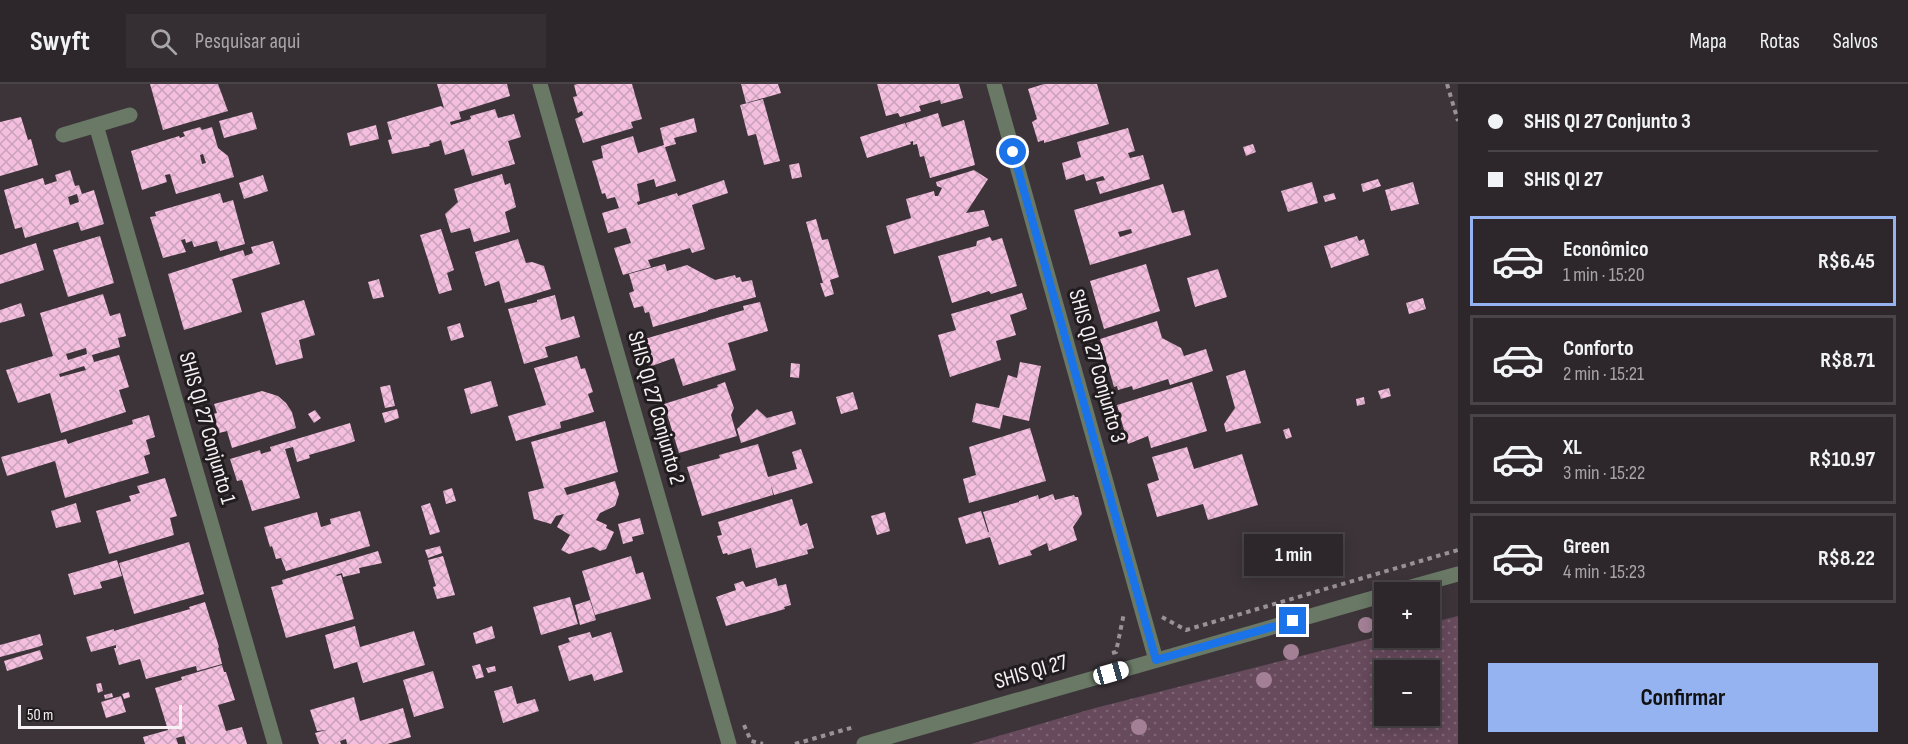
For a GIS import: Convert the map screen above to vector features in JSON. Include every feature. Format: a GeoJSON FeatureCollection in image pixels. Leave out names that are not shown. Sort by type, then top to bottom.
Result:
{"type":"FeatureCollection","features":[{"type":"Feature","properties":{"kind":"street","name":"SHIS QI 27 Conjunto 2"},"geometry":{"type":"LineString","coordinates":[[540,84],[729,744]]}},
{"type":"Feature","properties":{"kind":"street","name":"SHIS QI 27 Conjunto 3"},"geometry":{"type":"LineString","coordinates":[[994,84],[1156,660]]}},
{"type":"Feature","properties":{"kind":"street"},"geometry":{"type":"LineString","coordinates":[[63,135],[130,115]]}},
{"type":"Feature","properties":{"kind":"street","name":"SHIS QI 27 Conjunto 1"},"geometry":{"type":"LineString","coordinates":[[96,125],[275,744]]}},
{"type":"Feature","properties":{"kind":"street"},"geometry":{"type":"LineString","coordinates":[[1429,582],[1458,574]]}},
{"type":"Feature","properties":{"kind":"street","name":"SHIS QI 27"},"geometry":{"type":"LineString","coordinates":[[864,744],[1374,598]]}},
{"type":"Feature","properties":{"kind":"path"},"geometry":{"type":"LineString","coordinates":[[1447,84],[1458,121]]}},
{"type":"Feature","properties":{"kind":"path"},"geometry":{"type":"LineString","coordinates":[[1104,655],[1116,652],[1123,613],[1141,605],[1186,630],[1458,550]]}},
{"type":"Feature","properties":{"kind":"path"},"geometry":{"type":"LineString","coordinates":[[795,744],[863,724]]}},
{"type":"Feature","properties":{"kind":"shaded area"},"geometry":{"type":"Polygon","coordinates":[[[1458,616],[1458,744],[971,744],[1095,708],[1374,638],[1374,648],[1440,648],[1440,620],[1458,616]]]}},
{"type":"Feature","properties":{"kind":"building"},"geometry":{"type":"Polygon","coordinates":[[[150,84],[218,84],[228,111],[163,130],[150,84]]]}},
{"type":"Feature","properties":{"kind":"building"},"geometry":{"type":"Polygon","coordinates":[[[437,84],[507,84],[510,96],[459,112],[461,119],[450,122],[451,125],[471,119],[470,116],[495,109],[498,118],[514,114],[521,137],[508,141],[515,164],[472,176],[464,149],[445,155],[441,140],[429,144],[430,146],[392,154],[388,140],[392,139],[387,122],[441,106],[444,108],[437,84]]]}},
{"type":"Feature","properties":{"kind":"building"},"geometry":{"type":"Polygon","coordinates":[[[632,84],[642,119],[631,122],[633,128],[583,143],[575,119],[583,115],[582,111],[578,113],[573,97],[577,96],[574,85],[632,84]]]}},
{"type":"Feature","properties":{"kind":"building"},"geometry":{"type":"Polygon","coordinates":[[[741,84],[778,84],[781,93],[746,103],[741,84]]]}},
{"type":"Feature","properties":{"kind":"building"},"geometry":{"type":"Polygon","coordinates":[[[877,84],[959,84],[963,98],[941,104],[940,100],[919,106],[921,111],[900,117],[898,113],[886,116],[877,84]]]}},
{"type":"Feature","properties":{"kind":"building"},"geometry":{"type":"Polygon","coordinates":[[[1044,84],[1097,84],[1109,124],[1044,143],[1044,140],[1038,142],[1032,122],[1037,119],[1028,89],[1044,84]]]}},
{"type":"Feature","properties":{"kind":"building"},"geometry":{"type":"Polygon","coordinates":[[[763,99],[780,161],[764,165],[756,134],[748,136],[740,105],[763,99]]]}},
{"type":"Feature","properties":{"kind":"building"},"geometry":{"type":"Polygon","coordinates":[[[252,112],[257,129],[224,138],[219,121],[252,112]]]}},
{"type":"Feature","properties":{"kind":"building"},"geometry":{"type":"Polygon","coordinates":[[[938,113],[942,127],[964,120],[975,165],[930,178],[924,156],[920,157],[917,144],[913,145],[913,141],[910,142],[911,144],[867,158],[860,137],[905,123],[908,130],[906,123],[938,113]]]}},
{"type":"Feature","properties":{"kind":"building"},"geometry":{"type":"Polygon","coordinates":[[[21,117],[28,140],[31,139],[38,165],[0,176],[0,122],[21,117]]]}},
{"type":"Feature","properties":{"kind":"building"},"geometry":{"type":"Polygon","coordinates":[[[694,118],[697,132],[674,138],[676,144],[665,147],[676,181],[656,187],[654,179],[637,184],[640,201],[637,202],[638,205],[677,193],[678,196],[724,180],[728,193],[692,205],[705,249],[692,253],[690,248],[648,260],[651,267],[623,275],[614,248],[631,243],[626,228],[608,233],[602,213],[619,208],[615,197],[607,199],[605,193],[602,194],[592,161],[603,158],[601,146],[633,136],[638,153],[664,145],[660,128],[694,118]]]}},
{"type":"Feature","properties":{"kind":"building"},"geometry":{"type":"Polygon","coordinates":[[[376,125],[379,139],[350,146],[347,133],[376,125]]]}},
{"type":"Feature","properties":{"kind":"building"},"geometry":{"type":"Polygon","coordinates":[[[200,127],[202,130],[212,127],[218,148],[228,156],[234,177],[176,194],[170,174],[165,175],[167,182],[142,190],[131,151],[179,136],[180,138],[185,136],[183,132],[200,127]],[[203,154],[200,155],[202,164],[206,163],[203,154]]]}},
{"type":"Feature","properties":{"kind":"building"},"geometry":{"type":"Polygon","coordinates":[[[1128,128],[1135,151],[1128,153],[1130,158],[1143,155],[1150,179],[1100,194],[1096,182],[1105,180],[1103,176],[1086,181],[1084,174],[1066,180],[1062,163],[1081,157],[1077,142],[1128,128]]]}},
{"type":"Feature","properties":{"kind":"building"},"geometry":{"type":"Polygon","coordinates":[[[1253,144],[1256,152],[1246,156],[1243,147],[1253,144]]]}},
{"type":"Feature","properties":{"kind":"building"},"geometry":{"type":"Polygon","coordinates":[[[799,163],[802,177],[792,179],[789,165],[799,163]]]}},
{"type":"Feature","properties":{"kind":"building"},"geometry":{"type":"Polygon","coordinates":[[[70,170],[75,186],[79,185],[82,194],[94,190],[104,224],[81,231],[78,222],[25,238],[22,227],[15,229],[4,190],[43,178],[45,185],[57,181],[55,175],[70,170]],[[77,194],[68,197],[70,205],[79,202],[77,194]]]}},
{"type":"Feature","properties":{"kind":"building"},"geometry":{"type":"Polygon","coordinates":[[[974,170],[988,179],[966,213],[984,210],[989,226],[894,254],[886,226],[911,218],[906,199],[934,191],[935,196],[938,196],[942,188],[937,186],[936,182],[974,170]]]}},
{"type":"Feature","properties":{"kind":"building"},"geometry":{"type":"Polygon","coordinates":[[[502,174],[505,185],[510,183],[516,207],[505,212],[510,232],[474,242],[470,228],[451,233],[445,214],[458,202],[454,189],[502,174]]]}},
{"type":"Feature","properties":{"kind":"building"},"geometry":{"type":"Polygon","coordinates":[[[263,175],[268,191],[244,199],[239,183],[263,175]]]}},
{"type":"Feature","properties":{"kind":"building"},"geometry":{"type":"Polygon","coordinates":[[[1378,179],[1381,186],[1363,192],[1361,184],[1378,179]]]}},
{"type":"Feature","properties":{"kind":"building"},"geometry":{"type":"Polygon","coordinates":[[[1312,182],[1318,203],[1288,212],[1281,191],[1312,182]]]}},
{"type":"Feature","properties":{"kind":"building"},"geometry":{"type":"Polygon","coordinates":[[[1413,182],[1419,204],[1391,211],[1385,190],[1413,182]]]}},
{"type":"Feature","properties":{"kind":"building"},"geometry":{"type":"Polygon","coordinates":[[[1163,184],[1172,213],[1184,210],[1191,235],[1090,265],[1074,210],[1163,184]],[[1131,229],[1118,232],[1120,237],[1132,233],[1131,229]]]}},
{"type":"Feature","properties":{"kind":"building"},"geometry":{"type":"Polygon","coordinates":[[[220,193],[223,203],[233,200],[245,244],[220,251],[217,241],[194,247],[192,241],[186,243],[185,239],[181,240],[186,252],[163,258],[150,217],[156,216],[155,212],[220,193]]]}},
{"type":"Feature","properties":{"kind":"building"},"geometry":{"type":"Polygon","coordinates":[[[1334,193],[1336,199],[1325,202],[1323,196],[1334,193]]]}},
{"type":"Feature","properties":{"kind":"building"},"geometry":{"type":"Polygon","coordinates":[[[816,219],[822,240],[828,239],[839,277],[830,280],[834,294],[825,297],[806,222],[816,219]]]}},
{"type":"Feature","properties":{"kind":"building"},"geometry":{"type":"Polygon","coordinates":[[[441,229],[454,270],[447,273],[452,290],[439,294],[420,235],[441,229]]]}},
{"type":"Feature","properties":{"kind":"building"},"geometry":{"type":"Polygon","coordinates":[[[100,236],[114,283],[68,297],[53,250],[100,236]]]}},
{"type":"Feature","properties":{"kind":"building"},"geometry":{"type":"Polygon","coordinates":[[[1357,236],[1359,241],[1364,239],[1369,255],[1331,268],[1324,246],[1357,236]]]}},
{"type":"Feature","properties":{"kind":"building"},"geometry":{"type":"Polygon","coordinates":[[[990,237],[992,241],[1002,238],[1017,286],[991,294],[989,291],[952,303],[938,256],[976,246],[977,241],[990,237]]]}},
{"type":"Feature","properties":{"kind":"building"},"geometry":{"type":"Polygon","coordinates":[[[518,239],[526,263],[532,262],[544,266],[551,289],[505,303],[499,281],[485,286],[475,252],[518,239]]]}},
{"type":"Feature","properties":{"kind":"building"},"geometry":{"type":"Polygon","coordinates":[[[273,241],[280,264],[232,279],[242,312],[184,330],[168,274],[243,250],[245,256],[253,253],[251,247],[273,241]]]}},
{"type":"Feature","properties":{"kind":"building"},"geometry":{"type":"Polygon","coordinates":[[[36,243],[44,270],[0,284],[0,255],[36,243]]]}},
{"type":"Feature","properties":{"kind":"building"},"geometry":{"type":"Polygon","coordinates":[[[665,264],[667,271],[687,265],[715,280],[735,275],[736,278],[740,277],[742,282],[752,280],[756,297],[653,327],[649,312],[645,313],[643,306],[634,308],[629,293],[634,291],[629,274],[665,264]]]}},
{"type":"Feature","properties":{"kind":"building"},"geometry":{"type":"Polygon","coordinates":[[[1146,264],[1160,311],[1104,329],[1090,281],[1146,264]]]}},
{"type":"Feature","properties":{"kind":"building"},"geometry":{"type":"Polygon","coordinates":[[[1218,269],[1227,297],[1195,307],[1187,278],[1218,269]]]}},
{"type":"Feature","properties":{"kind":"building"},"geometry":{"type":"Polygon","coordinates":[[[379,279],[384,297],[373,299],[368,282],[379,279]]]}},
{"type":"Feature","properties":{"kind":"building"},"geometry":{"type":"Polygon","coordinates":[[[1022,293],[1027,309],[1010,315],[1016,335],[996,341],[1001,360],[950,377],[938,335],[956,330],[951,314],[1022,293]]]}},
{"type":"Feature","properties":{"kind":"building"},"geometry":{"type":"Polygon","coordinates":[[[103,294],[110,316],[120,313],[126,336],[118,338],[120,347],[92,355],[94,362],[119,355],[129,387],[119,390],[126,412],[61,433],[50,393],[18,403],[6,370],[53,356],[40,313],[103,294]],[[86,348],[66,354],[68,360],[87,354],[86,348]],[[84,366],[59,374],[60,377],[86,370],[84,366]]]}},
{"type":"Feature","properties":{"kind":"building"},"geometry":{"type":"Polygon","coordinates":[[[555,295],[561,320],[574,316],[580,337],[545,347],[548,357],[524,364],[508,309],[555,295]]]}},
{"type":"Feature","properties":{"kind":"building"},"geometry":{"type":"Polygon","coordinates":[[[1423,298],[1426,309],[1409,314],[1406,303],[1423,298]]]}},
{"type":"Feature","properties":{"kind":"building"},"geometry":{"type":"Polygon","coordinates":[[[304,300],[315,335],[299,340],[303,358],[276,365],[261,313],[304,300]]]}},
{"type":"Feature","properties":{"kind":"building"},"geometry":{"type":"Polygon","coordinates":[[[760,302],[768,331],[728,343],[736,370],[683,386],[674,358],[649,367],[641,340],[744,310],[743,306],[760,302]]]}},
{"type":"Feature","properties":{"kind":"building"},"geometry":{"type":"Polygon","coordinates":[[[21,303],[25,316],[0,323],[0,310],[21,303]]]}},
{"type":"Feature","properties":{"kind":"building"},"geometry":{"type":"Polygon","coordinates":[[[1157,321],[1162,338],[1181,348],[1184,356],[1206,349],[1213,371],[1170,385],[1168,379],[1133,390],[1132,386],[1118,390],[1117,386],[1114,387],[1100,339],[1157,321]]]}},
{"type":"Feature","properties":{"kind":"building"},"geometry":{"type":"Polygon","coordinates":[[[460,323],[464,337],[451,341],[447,327],[460,323]]]}},
{"type":"Feature","properties":{"kind":"building"},"geometry":{"type":"Polygon","coordinates":[[[577,356],[581,369],[585,368],[593,392],[588,394],[594,412],[560,422],[561,428],[516,441],[508,416],[546,405],[534,368],[577,356]]]}},
{"type":"Feature","properties":{"kind":"building"},"geometry":{"type":"Polygon","coordinates":[[[1020,362],[1041,366],[1029,421],[1003,415],[1000,429],[972,422],[976,403],[999,408],[1008,375],[1017,378],[1020,362]]]}},
{"type":"Feature","properties":{"kind":"building"},"geometry":{"type":"Polygon","coordinates":[[[791,363],[800,364],[799,378],[790,377],[791,363]]]}},
{"type":"Feature","properties":{"kind":"building"},"geometry":{"type":"Polygon","coordinates":[[[1245,370],[1261,423],[1226,432],[1224,424],[1235,408],[1226,376],[1245,370]]]}},
{"type":"Feature","properties":{"kind":"building"},"geometry":{"type":"Polygon","coordinates":[[[491,381],[498,406],[471,414],[464,389],[491,381]]]}},
{"type":"Feature","properties":{"kind":"building"},"geometry":{"type":"Polygon","coordinates":[[[725,382],[734,408],[731,415],[737,436],[679,453],[664,404],[718,387],[717,385],[725,382]]]}},
{"type":"Feature","properties":{"kind":"building"},"geometry":{"type":"Polygon","coordinates":[[[1192,382],[1207,431],[1151,448],[1148,436],[1128,444],[1117,405],[1192,382]]]}},
{"type":"Feature","properties":{"kind":"building"},"geometry":{"type":"Polygon","coordinates":[[[390,385],[395,406],[385,408],[380,387],[390,385]]]}},
{"type":"Feature","properties":{"kind":"building"},"geometry":{"type":"Polygon","coordinates":[[[1389,388],[1391,396],[1381,399],[1378,391],[1389,388]]]}},
{"type":"Feature","properties":{"kind":"building"},"geometry":{"type":"Polygon","coordinates":[[[262,391],[278,396],[286,403],[292,412],[296,428],[232,448],[227,431],[219,433],[213,414],[217,413],[214,404],[262,391]]]}},
{"type":"Feature","properties":{"kind":"building"},"geometry":{"type":"Polygon","coordinates":[[[853,392],[858,409],[841,414],[836,397],[853,392]]]}},
{"type":"Feature","properties":{"kind":"building"},"geometry":{"type":"Polygon","coordinates":[[[1364,397],[1365,404],[1357,406],[1356,399],[1364,397]]]}},
{"type":"Feature","properties":{"kind":"building"},"geometry":{"type":"Polygon","coordinates":[[[397,409],[399,418],[385,423],[382,413],[397,409]]]}},
{"type":"Feature","properties":{"kind":"building"},"geometry":{"type":"Polygon","coordinates":[[[757,409],[767,418],[792,411],[796,424],[741,443],[737,429],[757,409]]]}},
{"type":"Feature","properties":{"kind":"building"},"geometry":{"type":"Polygon","coordinates":[[[315,410],[321,418],[314,423],[308,414],[315,410]]]}},
{"type":"Feature","properties":{"kind":"building"},"geometry":{"type":"Polygon","coordinates":[[[149,415],[155,437],[146,440],[150,454],[144,456],[149,473],[65,498],[55,461],[7,476],[1,457],[66,439],[68,444],[133,424],[132,420],[149,415]]]}},
{"type":"Feature","properties":{"kind":"building"},"geometry":{"type":"Polygon","coordinates":[[[605,421],[618,472],[564,488],[567,495],[615,481],[619,494],[615,506],[600,513],[596,520],[607,525],[606,528],[614,532],[606,549],[600,551],[593,547],[569,554],[561,550],[570,535],[557,527],[564,514],[556,516],[551,524],[534,519],[528,492],[544,488],[531,442],[605,421]]]}},
{"type":"Feature","properties":{"kind":"building"},"geometry":{"type":"Polygon","coordinates":[[[350,423],[355,441],[350,443],[309,455],[310,458],[297,462],[293,447],[285,449],[300,498],[252,511],[242,480],[237,481],[230,459],[260,450],[261,454],[271,451],[270,447],[350,423]]]}},
{"type":"Feature","properties":{"kind":"building"},"geometry":{"type":"Polygon","coordinates":[[[1030,428],[1046,481],[969,503],[963,479],[976,475],[969,447],[1030,428]]]}},
{"type":"Feature","properties":{"kind":"building"},"geometry":{"type":"Polygon","coordinates":[[[1289,428],[1292,437],[1286,439],[1283,430],[1289,428]]]}},
{"type":"Feature","properties":{"kind":"building"},"geometry":{"type":"Polygon","coordinates":[[[758,444],[768,477],[797,469],[792,452],[801,449],[813,483],[774,495],[771,485],[773,495],[702,516],[687,467],[758,444]]]}},
{"type":"Feature","properties":{"kind":"building"},"geometry":{"type":"Polygon","coordinates":[[[1187,447],[1194,469],[1242,454],[1258,505],[1208,520],[1203,504],[1157,517],[1147,484],[1159,480],[1152,457],[1187,447]]]}},
{"type":"Feature","properties":{"kind":"building"},"geometry":{"type":"Polygon","coordinates":[[[165,478],[177,516],[170,518],[174,535],[109,554],[96,511],[131,501],[129,496],[140,493],[137,486],[165,478]]]}},
{"type":"Feature","properties":{"kind":"building"},"geometry":{"type":"Polygon","coordinates":[[[452,488],[456,501],[446,504],[443,491],[452,488]]]}},
{"type":"Feature","properties":{"kind":"building"},"geometry":{"type":"Polygon","coordinates":[[[1053,494],[1055,500],[1074,495],[1078,497],[1082,514],[1073,527],[1077,540],[1049,551],[1047,543],[1030,551],[1032,555],[999,565],[990,537],[966,544],[958,518],[981,511],[989,532],[983,512],[1038,495],[1039,499],[1053,494]]]}},
{"type":"Feature","properties":{"kind":"building"},"geometry":{"type":"Polygon","coordinates":[[[792,499],[800,526],[807,523],[814,548],[807,550],[808,554],[756,568],[751,548],[728,555],[723,554],[717,536],[722,535],[718,522],[792,499]]]}},
{"type":"Feature","properties":{"kind":"building"},"geometry":{"type":"Polygon","coordinates":[[[76,503],[81,522],[56,528],[51,511],[76,503]]]}},
{"type":"Feature","properties":{"kind":"building"},"geometry":{"type":"Polygon","coordinates":[[[430,503],[440,532],[430,535],[421,506],[430,503]]]}},
{"type":"Feature","properties":{"kind":"building"},"geometry":{"type":"Polygon","coordinates":[[[360,511],[370,546],[286,571],[281,558],[276,559],[272,546],[270,547],[264,527],[317,512],[321,527],[331,524],[330,519],[360,511]]]}},
{"type":"Feature","properties":{"kind":"building"},"geometry":{"type":"Polygon","coordinates":[[[885,512],[890,531],[877,535],[871,516],[885,512]]]}},
{"type":"Feature","properties":{"kind":"building"},"geometry":{"type":"Polygon","coordinates":[[[640,518],[644,534],[632,537],[633,541],[623,544],[618,524],[640,518]]]}},
{"type":"Feature","properties":{"kind":"building"},"geometry":{"type":"Polygon","coordinates":[[[189,542],[204,594],[134,614],[119,563],[189,542]]]}},
{"type":"Feature","properties":{"kind":"building"},"geometry":{"type":"Polygon","coordinates":[[[440,546],[442,553],[428,558],[425,550],[440,546]]]}},
{"type":"Feature","properties":{"kind":"building"},"geometry":{"type":"Polygon","coordinates":[[[378,551],[382,563],[359,568],[360,573],[343,577],[342,573],[336,575],[341,575],[354,619],[286,638],[271,587],[283,584],[282,580],[378,551]]]}},
{"type":"Feature","properties":{"kind":"building"},"geometry":{"type":"Polygon","coordinates":[[[443,556],[455,595],[437,599],[433,587],[436,586],[428,560],[443,556]]]}},
{"type":"Feature","properties":{"kind":"building"},"geometry":{"type":"Polygon","coordinates":[[[631,556],[636,574],[643,572],[651,599],[595,615],[582,571],[631,556]]]}},
{"type":"Feature","properties":{"kind":"building"},"geometry":{"type":"Polygon","coordinates":[[[117,560],[122,576],[100,582],[102,588],[74,595],[68,574],[117,560]]]}},
{"type":"Feature","properties":{"kind":"building"},"geometry":{"type":"Polygon","coordinates":[[[776,578],[778,586],[786,584],[791,605],[784,607],[785,609],[726,626],[716,597],[736,590],[734,584],[743,581],[746,587],[776,578]]]}},
{"type":"Feature","properties":{"kind":"building"},"geometry":{"type":"Polygon","coordinates":[[[570,597],[578,624],[541,635],[533,607],[570,597]]]}},
{"type":"Feature","properties":{"kind":"building"},"geometry":{"type":"Polygon","coordinates":[[[590,600],[596,620],[580,625],[575,605],[590,600]]]}},
{"type":"Feature","properties":{"kind":"building"},"geometry":{"type":"Polygon","coordinates":[[[205,602],[222,664],[197,671],[196,666],[146,679],[140,659],[119,665],[114,648],[116,645],[91,652],[86,637],[190,609],[189,607],[205,602]]]}},
{"type":"Feature","properties":{"kind":"building"},"geometry":{"type":"Polygon","coordinates":[[[355,626],[360,647],[414,631],[425,665],[363,683],[357,662],[334,669],[325,635],[355,626]]]}},
{"type":"Feature","properties":{"kind":"building"},"geometry":{"type":"Polygon","coordinates":[[[492,626],[495,638],[476,644],[473,633],[492,626]]]}},
{"type":"Feature","properties":{"kind":"building"},"geometry":{"type":"Polygon","coordinates":[[[590,632],[592,638],[611,632],[623,672],[594,681],[592,674],[569,681],[558,646],[570,642],[568,638],[590,632]]]}},
{"type":"Feature","properties":{"kind":"building"},"geometry":{"type":"Polygon","coordinates":[[[40,634],[43,645],[0,657],[0,645],[40,634]]]}},
{"type":"Feature","properties":{"kind":"building"},"geometry":{"type":"Polygon","coordinates":[[[40,650],[43,659],[7,671],[4,661],[40,650]]]}},
{"type":"Feature","properties":{"kind":"building"},"geometry":{"type":"Polygon","coordinates":[[[480,664],[484,677],[476,679],[472,666],[480,664]]]}},
{"type":"Feature","properties":{"kind":"building"},"geometry":{"type":"Polygon","coordinates":[[[222,665],[235,700],[218,705],[226,731],[242,727],[247,744],[186,744],[184,736],[176,738],[178,744],[145,744],[143,737],[168,730],[155,688],[182,680],[181,677],[222,665]]]}},
{"type":"Feature","properties":{"kind":"building"},"geometry":{"type":"Polygon","coordinates":[[[495,666],[496,671],[488,673],[486,668],[495,666]]]}},
{"type":"Feature","properties":{"kind":"building"},"geometry":{"type":"Polygon","coordinates":[[[433,671],[444,708],[414,717],[403,680],[433,671]]]}},
{"type":"Feature","properties":{"kind":"building"},"geometry":{"type":"Polygon","coordinates":[[[101,683],[103,691],[98,693],[96,684],[101,683]]]}},
{"type":"Feature","properties":{"kind":"building"},"geometry":{"type":"Polygon","coordinates":[[[512,686],[517,704],[535,699],[539,711],[503,723],[494,691],[512,686]]]}},
{"type":"Feature","properties":{"kind":"building"},"geometry":{"type":"Polygon","coordinates":[[[129,692],[130,697],[124,699],[122,694],[129,692]]]}},
{"type":"Feature","properties":{"kind":"building"},"geometry":{"type":"Polygon","coordinates":[[[112,693],[113,697],[105,699],[104,695],[112,693]]]}},
{"type":"Feature","properties":{"kind":"building"},"geometry":{"type":"Polygon","coordinates":[[[121,696],[126,712],[106,718],[101,702],[121,696]]]}},
{"type":"Feature","properties":{"kind":"building"},"geometry":{"type":"Polygon","coordinates":[[[354,697],[360,721],[403,708],[411,737],[387,744],[347,744],[346,739],[340,741],[341,744],[319,744],[315,733],[326,730],[317,731],[310,710],[354,697]]]}},
{"type":"Feature","properties":{"kind":"route"},"geometry":{"type":"LineString","coordinates":[[1013,152],[1156,660],[1293,621]]}}]}
